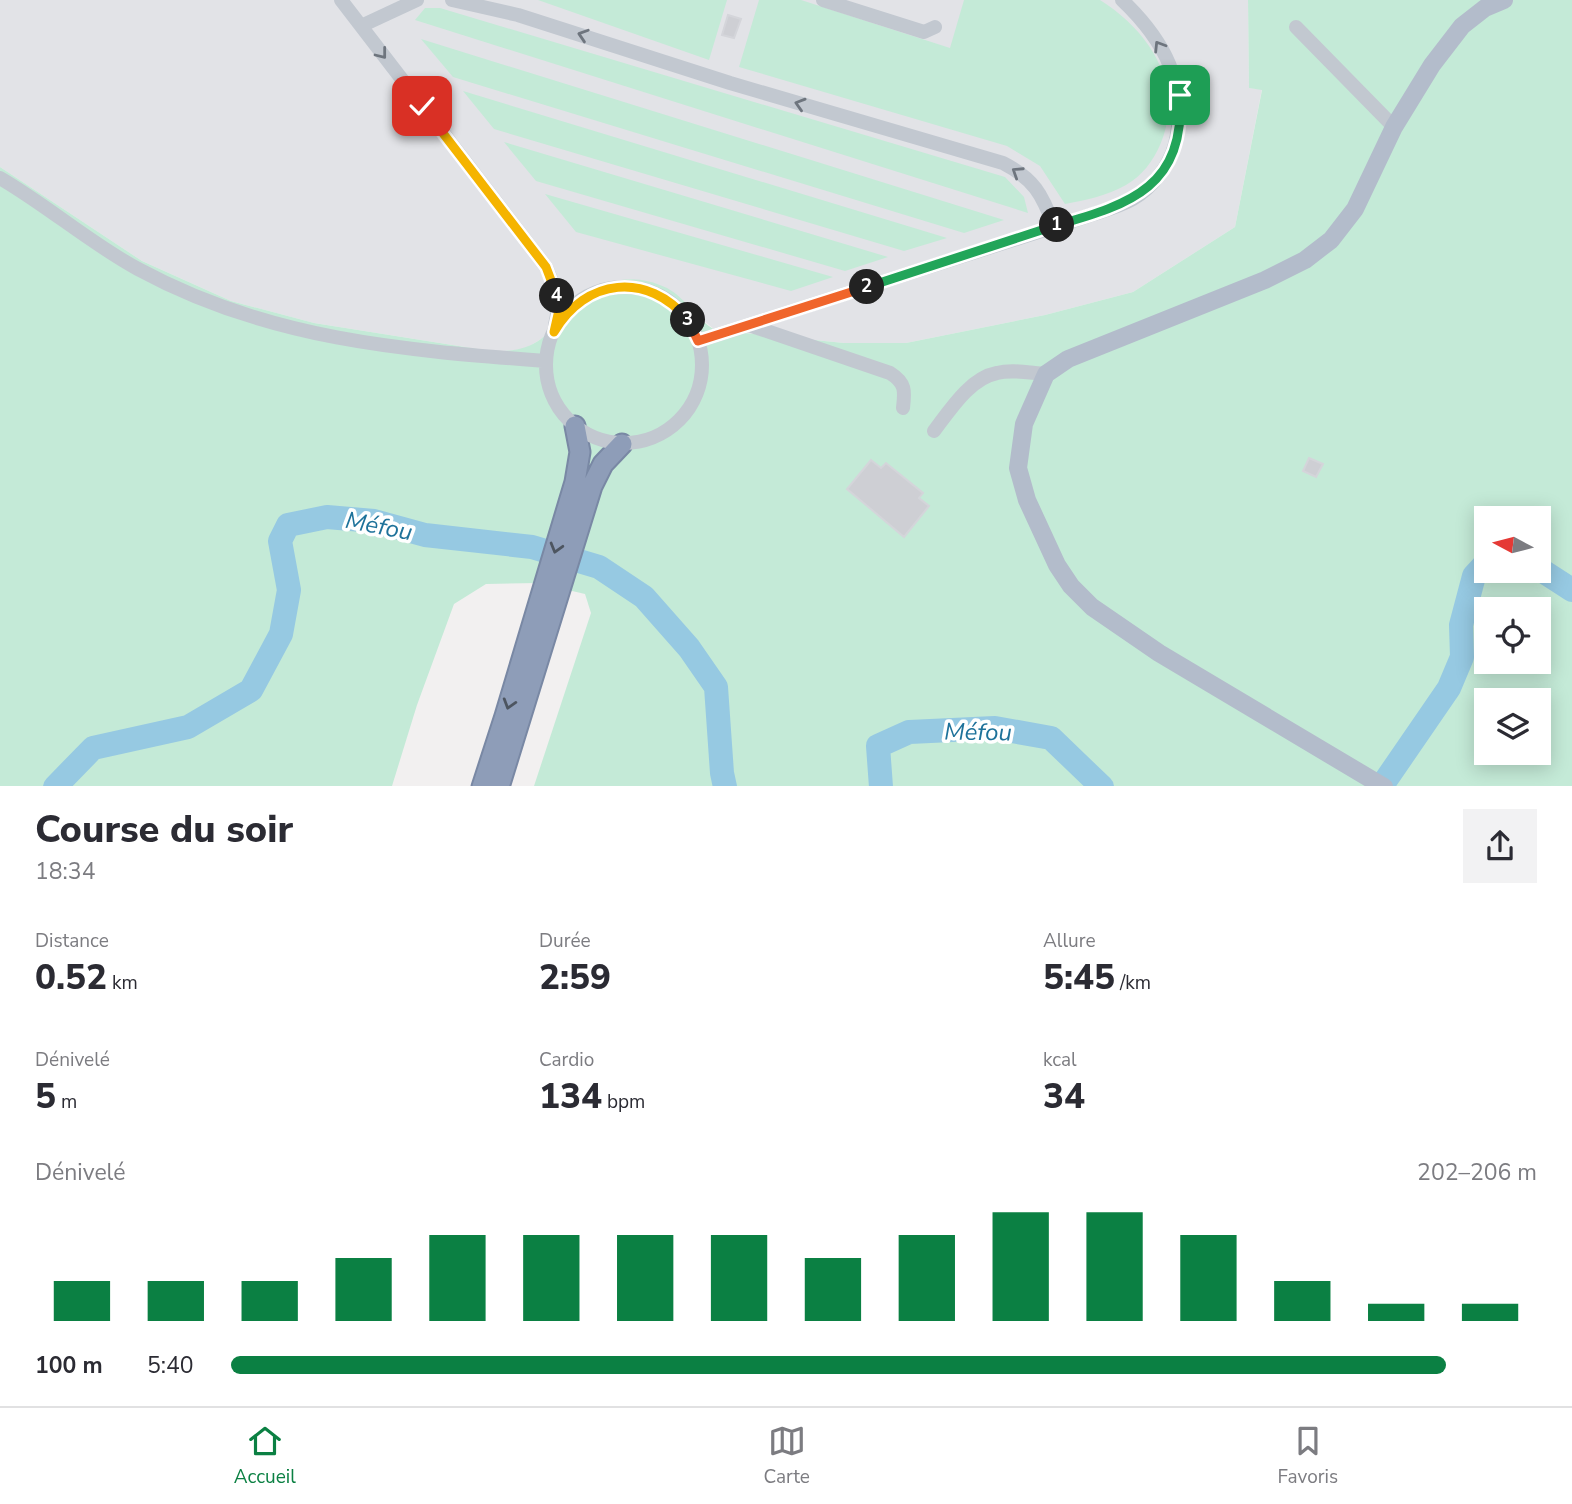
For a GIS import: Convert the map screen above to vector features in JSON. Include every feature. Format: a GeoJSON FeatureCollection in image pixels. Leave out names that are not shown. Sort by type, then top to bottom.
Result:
{"type":"FeatureCollection","features":[{"type":"Feature","properties":{"kind":"highway"},"geometry":{"type":"LineString","coordinates":[[499,786],[537,639],[584,484],[575,426]]}},
{"type":"Feature","properties":{"kind":"highway"},"geometry":{"type":"LineString","coordinates":[[584,484],[622,444]]}},
{"type":"Feature","properties":{"kind":"highway"},"geometry":{"type":"LineString","coordinates":[[482,786],[537,639]]}},
{"type":"Feature","properties":{"kind":"main road"},"geometry":{"type":"LineString","coordinates":[[1384,786],[1159,653],[1092,607],[1071,586],[1057,565],[1027,500],[1018,468],[1024,424],[1046,373],[1068,359],[1265,280],[1306,260],[1331,240],[1355,209],[1394,128],[1432,65],[1462,26],[1485,8],[1504,0]]}},
{"type":"Feature","properties":{"kind":"street"},"geometry":{"type":"LineString","coordinates":[[341,0],[546,267],[557,292],[559,310],[546,361],[548,383],[556,404],[575,426],[597,439],[622,444],[644,442],[665,433],[682,418],[695,399],[702,377],[702,355],[698,341],[689,321],[670,301],[658,294],[632,287],[604,289],[580,301],[561,320],[554,332]]}},
{"type":"Feature","properties":{"kind":"street"},"geometry":{"type":"LineString","coordinates":[[361,26],[417,0]]}},
{"type":"Feature","properties":{"kind":"street"},"geometry":{"type":"LineString","coordinates":[[452,0],[518,15],[730,83],[1003,163],[1019,172],[1043,196],[1054,226]]}},
{"type":"Feature","properties":{"kind":"street"},"geometry":{"type":"LineString","coordinates":[[518,15],[523,0]]}},
{"type":"Feature","properties":{"kind":"street"},"geometry":{"type":"LineString","coordinates":[[822,0],[924,32],[935,27]]}},
{"type":"Feature","properties":{"kind":"street"},"geometry":{"type":"LineString","coordinates":[[698,341],[1108,209],[1134,198],[1161,173],[1172,154],[1181,113],[1180,95],[1161,48],[1136,13],[1122,0]]}},
{"type":"Feature","properties":{"kind":"street"},"geometry":{"type":"LineString","coordinates":[[1296,27],[1394,128]]}},
{"type":"Feature","properties":{"kind":"street"},"geometry":{"type":"LineString","coordinates":[[0,178],[137,269],[200,299],[265,323],[338,339],[409,349],[546,361]]}},
{"type":"Feature","properties":{"kind":"street"},"geometry":{"type":"LineString","coordinates":[[749,325],[890,373],[900,380],[905,393],[903,408]]}},
{"type":"Feature","properties":{"kind":"street"},"geometry":{"type":"LineString","coordinates":[[934,431],[979,380],[995,373],[1009,371],[1046,373]]}},
{"type":"Feature","properties":{"kind":"shaded area"},"geometry":{"type":"Polygon","coordinates":[[[0,0],[1248,0],[1249,88],[1262,89],[1235,227],[1133,292],[1045,315],[906,343],[844,343],[715,330],[665,288],[630,279],[598,286],[584,293],[556,319],[543,338],[526,348],[507,352],[490,351],[314,323],[231,301],[142,261],[0,167],[0,0]]]}},
{"type":"Feature","properties":{"kind":"green space"},"geometry":{"type":"Polygon","coordinates":[[[538,0],[727,0],[709,60],[538,0]]]}},
{"type":"Feature","properties":{"kind":"green space"},"geometry":{"type":"Polygon","coordinates":[[[759,0],[801,0],[950,48],[964,0],[1100,0],[1134,28],[1148,44],[1158,62],[1168,102],[1167,123],[1160,145],[1146,168],[1126,185],[1104,195],[1065,204],[1040,166],[1007,146],[739,67],[759,0]]]}},
{"type":"Feature","properties":{"kind":"green space"},"geometry":{"type":"Polygon","coordinates":[[[1248,0],[1572,0],[1572,786],[534,786],[591,613],[585,594],[538,583],[486,584],[454,604],[417,705],[392,786],[0,786],[0,167],[142,261],[231,301],[314,323],[490,351],[510,351],[529,346],[541,339],[557,318],[581,297],[607,283],[636,279],[667,288],[715,330],[844,343],[906,343],[1045,315],[1133,292],[1235,227],[1262,90],[1249,88],[1248,0]]]}},
{"type":"Feature","properties":{"kind":"green space"},"geometry":{"type":"Polygon","coordinates":[[[425,8],[440,8],[1005,177],[1024,197],[1028,213],[415,20],[425,8]]]}},
{"type":"Feature","properties":{"kind":"green space"},"geometry":{"type":"Polygon","coordinates":[[[421,39],[1004,220],[964,233],[453,77],[421,39]]]}},
{"type":"Feature","properties":{"kind":"green space"},"geometry":{"type":"Polygon","coordinates":[[[463,91],[947,238],[904,251],[494,129],[463,91]]]}},
{"type":"Feature","properties":{"kind":"green space"},"geometry":{"type":"Polygon","coordinates":[[[504,142],[888,257],[845,271],[536,181],[504,142]]]}},
{"type":"Feature","properties":{"kind":"green space"},"geometry":{"type":"Polygon","coordinates":[[[545,194],[833,277],[791,291],[576,232],[545,194]]]}},
{"type":"Feature","properties":{"kind":"building"},"geometry":{"type":"Polygon","coordinates":[[[728,15],[741,19],[734,38],[722,35],[728,15]]]}},
{"type":"Feature","properties":{"kind":"building"},"geometry":{"type":"Polygon","coordinates":[[[1309,458],[1323,464],[1316,477],[1303,471],[1309,458]]]}},
{"type":"Feature","properties":{"kind":"building"},"geometry":{"type":"Polygon","coordinates":[[[871,460],[881,468],[886,463],[923,493],[919,498],[929,506],[904,537],[847,489],[871,460]]]}},
{"type":"Feature","properties":{"kind":"waterway","name":"Méfou"},"geometry":{"type":"LineString","coordinates":[[56,786],[93,748],[188,727],[251,690],[281,634],[289,590],[280,541],[288,525],[327,517],[374,521],[425,535],[532,547],[599,567],[644,597],[689,648],[716,687],[725,786]]}},
{"type":"Feature","properties":{"kind":"waterway","name":"Méfou"},"geometry":{"type":"LineString","coordinates":[[1382,786],[1449,688],[1462,657],[1461,625],[1474,576]]}},
{"type":"Feature","properties":{"kind":"waterway","name":"Méfou"},"geometry":{"type":"LineString","coordinates":[[1551,576],[1572,590]]}},
{"type":"Feature","properties":{"kind":"waterway","name":"Méfou"},"geometry":{"type":"LineString","coordinates":[[881,786],[878,746],[909,732],[995,728],[1051,738],[1101,786]]}},
{"type":"Feature","properties":{"kind":"route"},"geometry":{"type":"LineString","coordinates":[[422,106],[546,267],[557,292],[559,310],[554,332],[569,310],[592,294],[604,289],[632,287],[645,289],[670,301],[689,321],[698,341],[1088,216],[1134,198],[1161,173],[1172,154],[1181,113],[1180,95]]}}]}
